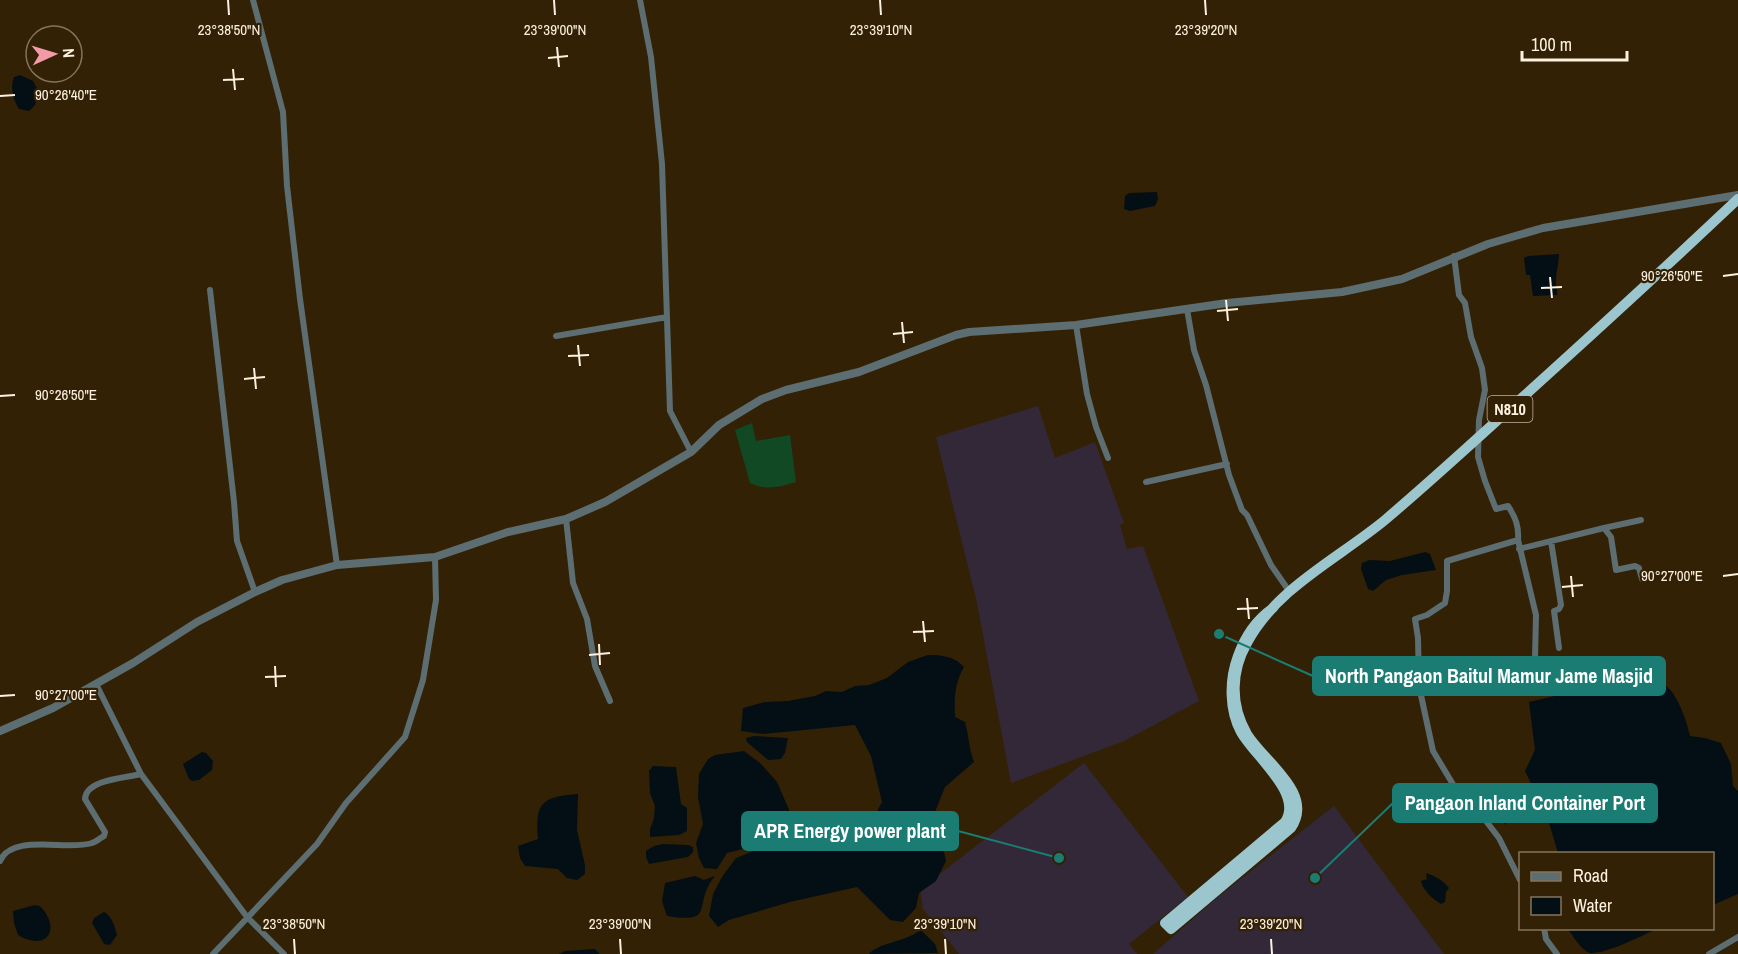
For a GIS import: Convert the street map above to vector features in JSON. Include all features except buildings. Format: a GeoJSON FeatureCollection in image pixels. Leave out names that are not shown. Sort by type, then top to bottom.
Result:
{"type":"FeatureCollection","features":[{"type":"Feature","properties":{"kind":"highway","name":"N810"},"geometry":{"type":"LineString","coordinates":[[1235,709],[1252,741],[1293,791],[1299,810],[1297,819],[1291,828],[1171,929],[1165,922],[1285,822],[1290,812],[1289,798],[1283,787],[1240,731],[1235,709],[1232,687],[1233,672],[1239,652],[1251,629],[1289,591],[1384,520],[1479,436],[1738,197]]}},
{"type":"Feature","properties":{"kind":"street"},"geometry":{"type":"LineString","coordinates":[[253,0],[283,112],[286,178],[300,299],[337,565]]}},
{"type":"Feature","properties":{"kind":"street"},"geometry":{"type":"LineString","coordinates":[[639,0],[651,57],[662,164],[670,411],[691,452]]}},
{"type":"Feature","properties":{"kind":"street"},"geometry":{"type":"LineString","coordinates":[[0,731],[52,708],[96,684],[196,622],[282,580],[337,565],[435,557],[508,532],[566,519],[605,502],[691,452],[719,425],[762,399],[786,390],[859,372],[956,334],[1076,325],[1187,309],[1342,292],[1402,279],[1454,256],[1544,228],[1738,197]]}},
{"type":"Feature","properties":{"kind":"street"},"geometry":{"type":"LineString","coordinates":[[1419,686],[1477,675],[1535,658],[1536,615],[1519,549],[1519,531],[1515,517],[1508,506],[1497,509],[1478,457],[1479,420],[1485,390],[1482,368],[1470,337],[1464,303],[1459,295],[1454,256]]}},
{"type":"Feature","properties":{"kind":"street"},"geometry":{"type":"LineString","coordinates":[[210,291],[237,541],[255,592]]}},
{"type":"Feature","properties":{"kind":"street"},"geometry":{"type":"LineString","coordinates":[[1187,309],[1194,350],[1242,510],[1247,515],[1271,565],[1289,591]]}},
{"type":"Feature","properties":{"kind":"street"},"geometry":{"type":"LineString","coordinates":[[556,336],[667,316]]}},
{"type":"Feature","properties":{"kind":"street"},"geometry":{"type":"LineString","coordinates":[[1076,325],[1087,394],[1108,458]]}},
{"type":"Feature","properties":{"kind":"street"},"geometry":{"type":"LineString","coordinates":[[1146,482],[1227,464]]}},
{"type":"Feature","properties":{"kind":"street"},"geometry":{"type":"LineString","coordinates":[[566,519],[573,583],[587,619],[595,666],[610,701]]}},
{"type":"Feature","properties":{"kind":"street"},"geometry":{"type":"LineString","coordinates":[[1519,549],[1641,520]]}},
{"type":"Feature","properties":{"kind":"street"},"geometry":{"type":"LineString","coordinates":[[1604,528],[1611,537],[1616,570],[1640,568],[1642,579]]}},
{"type":"Feature","properties":{"kind":"street"},"geometry":{"type":"LineString","coordinates":[[1518,540],[1447,561],[1445,603],[1427,615],[1415,619],[1418,638],[1419,686],[1433,751],[1457,791],[1499,838],[1519,876]]}},
{"type":"Feature","properties":{"kind":"street"},"geometry":{"type":"LineString","coordinates":[[1551,541],[1561,605],[1554,611],[1559,648]]}},
{"type":"Feature","properties":{"kind":"street"},"geometry":{"type":"LineString","coordinates":[[213,954],[317,844],[346,803],[405,737],[423,680],[436,600],[435,557]]}},
{"type":"Feature","properties":{"kind":"street"},"geometry":{"type":"LineString","coordinates":[[96,684],[141,774],[247,917],[284,954]]}},
{"type":"Feature","properties":{"kind":"street"},"geometry":{"type":"LineString","coordinates":[[0,861],[6,852],[26,844],[61,846],[91,843],[104,836],[105,832],[86,799],[86,794],[89,789],[107,780],[141,774]]}},
{"type":"Feature","properties":{"kind":"street"},"geometry":{"type":"LineString","coordinates":[[1544,930],[1546,939],[1557,954]]}},
{"type":"Feature","properties":{"kind":"street"},"geometry":{"type":"LineString","coordinates":[[1708,954],[1738,937]]}},
{"type":"Feature","properties":{"kind":"shaded area"},"geometry":{"type":"Polygon","coordinates":[[[1038,406],[1055,458],[1095,442],[1124,523],[1120,525],[1127,549],[1143,546],[1199,701],[1124,741],[1011,783],[977,603],[936,437],[1038,406]]]}},
{"type":"Feature","properties":{"kind":"shaded area"},"geometry":{"type":"Polygon","coordinates":[[[1084,763],[1188,897],[1129,944],[1137,954],[959,954],[923,909],[920,889],[1084,763]]]}},
{"type":"Feature","properties":{"kind":"shaded area"},"geometry":{"type":"Polygon","coordinates":[[[1334,806],[1444,954],[1153,954],[1219,896],[1334,806]]]}},
{"type":"Feature","properties":{"kind":"green space"},"geometry":{"type":"Polygon","coordinates":[[[752,423],[756,441],[790,435],[796,482],[767,488],[750,483],[735,430],[752,423]]]}},
{"type":"Feature","properties":{"kind":"water"},"geometry":{"type":"Polygon","coordinates":[[[20,75],[24,77],[24,84],[35,84],[39,92],[35,105],[29,111],[19,109],[12,89],[14,77],[20,75]]]}},
{"type":"Feature","properties":{"kind":"water"},"geometry":{"type":"Polygon","coordinates":[[[1157,192],[1158,199],[1155,206],[1130,211],[1124,209],[1125,196],[1129,193],[1157,192]]]}},
{"type":"Feature","properties":{"kind":"water"},"geometry":{"type":"Polygon","coordinates":[[[1559,254],[1557,295],[1533,296],[1530,275],[1526,275],[1524,258],[1559,254]]]}},
{"type":"Feature","properties":{"kind":"water"},"geometry":{"type":"Polygon","coordinates":[[[1425,552],[1430,554],[1436,570],[1402,575],[1386,580],[1373,591],[1368,589],[1361,569],[1362,563],[1369,560],[1390,561],[1425,552]]]}},
{"type":"Feature","properties":{"kind":"water"},"geometry":{"type":"Polygon","coordinates":[[[928,655],[948,657],[964,667],[956,691],[955,717],[965,722],[974,762],[945,787],[935,812],[946,861],[936,881],[919,893],[916,908],[903,922],[890,920],[857,887],[790,902],[729,920],[718,927],[709,916],[713,894],[736,858],[804,835],[825,831],[842,837],[859,832],[872,821],[882,802],[871,756],[855,725],[763,734],[741,731],[743,708],[765,702],[815,696],[826,691],[842,692],[855,686],[869,685],[887,678],[908,662],[928,655]]]}},
{"type":"Feature","properties":{"kind":"water"},"geometry":{"type":"Polygon","coordinates":[[[1613,675],[1665,685],[1678,701],[1690,736],[1721,743],[1731,764],[1733,786],[1738,791],[1738,894],[1714,905],[1714,852],[1558,852],[1547,816],[1525,771],[1535,750],[1529,702],[1563,694],[1578,682],[1588,678],[1613,675]]]}},
{"type":"Feature","properties":{"kind":"water"},"geometry":{"type":"Polygon","coordinates":[[[754,736],[788,738],[785,753],[781,759],[768,760],[747,742],[746,738],[754,736]]]}},
{"type":"Feature","properties":{"kind":"water"},"geometry":{"type":"Polygon","coordinates":[[[744,751],[760,763],[777,782],[793,819],[791,826],[743,849],[727,853],[717,869],[704,868],[696,843],[703,824],[698,797],[699,774],[708,759],[715,755],[744,751]]]}},
{"type":"Feature","properties":{"kind":"water"},"geometry":{"type":"Polygon","coordinates":[[[202,752],[213,761],[212,770],[199,780],[192,781],[183,764],[202,752]]]}},
{"type":"Feature","properties":{"kind":"water"},"geometry":{"type":"Polygon","coordinates":[[[653,766],[676,767],[681,804],[687,808],[687,831],[679,835],[650,837],[655,806],[650,793],[649,771],[653,766]]]}},
{"type":"Feature","properties":{"kind":"water"},"geometry":{"type":"Polygon","coordinates":[[[1485,786],[1492,786],[1507,795],[1502,809],[1506,817],[1506,825],[1482,806],[1485,786]]]}},
{"type":"Feature","properties":{"kind":"water"},"geometry":{"type":"Polygon","coordinates":[[[578,794],[577,830],[585,874],[577,880],[567,878],[558,869],[525,866],[520,858],[518,846],[538,839],[538,817],[543,804],[556,797],[578,794]]]}},
{"type":"Feature","properties":{"kind":"water"},"geometry":{"type":"Polygon","coordinates":[[[663,844],[688,845],[693,847],[693,852],[688,857],[649,864],[646,851],[663,844]]]}},
{"type":"Feature","properties":{"kind":"water"},"geometry":{"type":"Polygon","coordinates":[[[1426,873],[1439,879],[1449,888],[1445,902],[1441,904],[1438,902],[1424,888],[1421,881],[1427,879],[1426,873]]]}},
{"type":"Feature","properties":{"kind":"water"},"geometry":{"type":"Polygon","coordinates":[[[695,876],[704,880],[715,876],[708,886],[698,915],[683,918],[667,916],[662,901],[665,883],[695,876]]]}},
{"type":"Feature","properties":{"kind":"water"},"geometry":{"type":"Polygon","coordinates":[[[35,905],[40,906],[50,923],[48,936],[37,941],[18,935],[13,911],[35,905]]]}},
{"type":"Feature","properties":{"kind":"water"},"geometry":{"type":"Polygon","coordinates":[[[104,912],[111,919],[117,935],[110,945],[104,944],[92,923],[94,918],[104,912]]]}},
{"type":"Feature","properties":{"kind":"water"},"geometry":{"type":"Polygon","coordinates":[[[1569,930],[1654,930],[1597,953],[1590,953],[1580,946],[1569,930]]]}},
{"type":"Feature","properties":{"kind":"water"},"geometry":{"type":"Polygon","coordinates":[[[922,931],[935,944],[938,953],[869,954],[878,947],[922,931]]]}},
{"type":"Feature","properties":{"kind":"water"},"geometry":{"type":"Polygon","coordinates":[[[595,949],[600,954],[559,954],[565,951],[595,949]]]}},
{"type":"Feature","properties":{"kind":"place","name":"North Pangaon Baitul Mamur Jame Masjid"},"geometry":{"type":"Point","coordinates":[1219,634]}},
{"type":"Feature","properties":{"kind":"place","name":"APR Energy power plant"},"geometry":{"type":"Point","coordinates":[1059,858]}},
{"type":"Feature","properties":{"kind":"place","name":"Pangaon Inland Container Port"},"geometry":{"type":"Point","coordinates":[1315,878]}}]}
